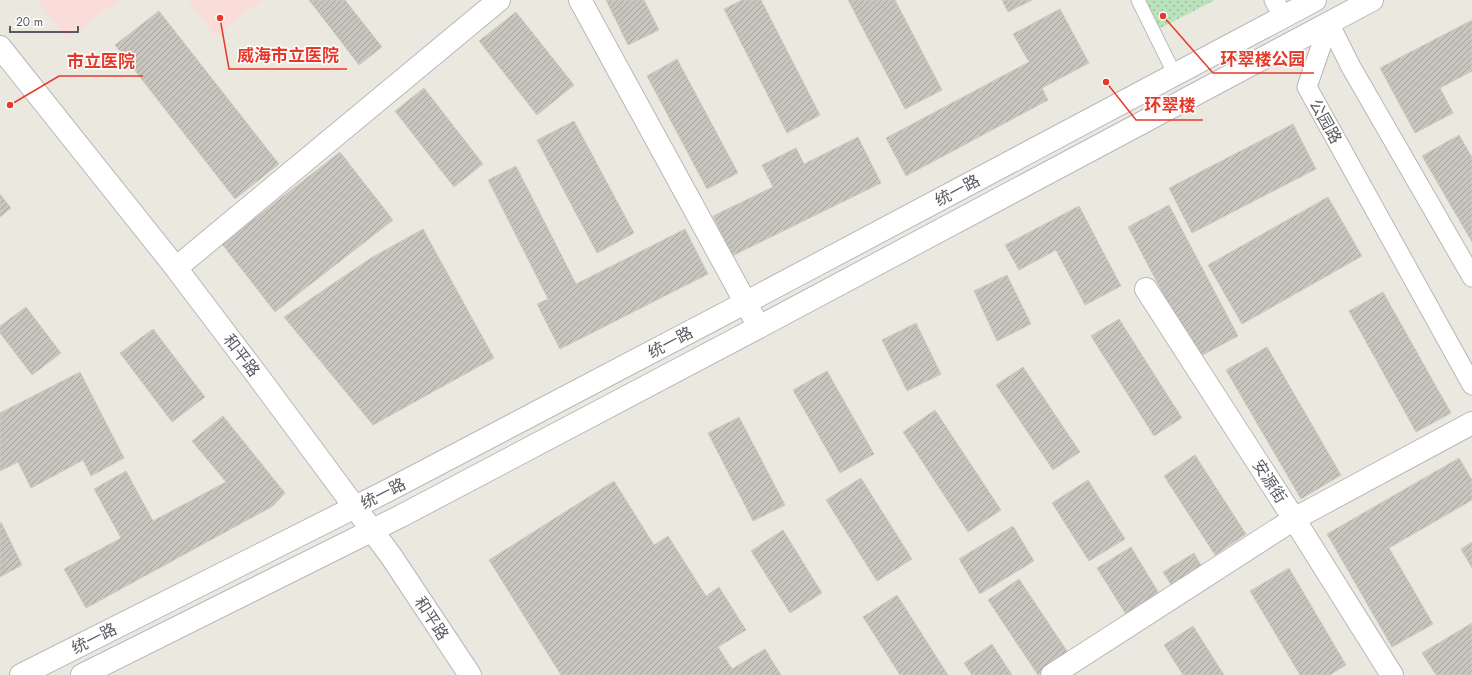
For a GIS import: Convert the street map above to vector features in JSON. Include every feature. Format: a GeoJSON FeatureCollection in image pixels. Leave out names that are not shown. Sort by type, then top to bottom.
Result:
{"type":"FeatureCollection","features":[{"type":"Feature","properties":{"kind":"main road"},"geometry":{"type":"LineString","coordinates":[[176,268],[499,0]]}},
{"type":"Feature","properties":{"kind":"main road"},"geometry":{"type":"LineString","coordinates":[[580,0],[759,327]]}},
{"type":"Feature","properties":{"kind":"main road","name":"统一路"},"geometry":{"type":"LineString","coordinates":[[21,675],[356,507],[1315,0]]}},
{"type":"Feature","properties":{"kind":"main road","name":"统一路"},"geometry":{"type":"LineString","coordinates":[[82,675],[372,531],[759,327],[1372,0]]}},
{"type":"Feature","properties":{"kind":"main road","name":"和平路"},"geometry":{"type":"LineString","coordinates":[[0,47],[176,268],[356,507],[391,556],[470,675]]}},
{"type":"Feature","properties":{"kind":"main road","name":"安源街"},"geometry":{"type":"LineString","coordinates":[[1146,289],[1392,675]]}},
{"type":"Feature","properties":{"kind":"main road"},"geometry":{"type":"LineString","coordinates":[[1052,675],[1294,519],[1472,422]]}},
{"type":"Feature","properties":{"kind":"street"},"geometry":{"type":"LineString","coordinates":[[1329,23],[1351,67],[1472,278]]}},
{"type":"Feature","properties":{"kind":"street","name":"公园路"},"geometry":{"type":"LineString","coordinates":[[1329,23],[1307,87],[1472,385]]}},
{"type":"Feature","properties":{"kind":"lane"},"geometry":{"type":"LineString","coordinates":[[1138,0],[1175,75]]}},
{"type":"Feature","properties":{"kind":"shaded area"},"geometry":{"type":"Polygon","coordinates":[[[37,0],[119,0],[67,40],[37,0]]]}},
{"type":"Feature","properties":{"kind":"shaded area"},"geometry":{"type":"Polygon","coordinates":[[[188,0],[262,0],[215,36],[188,0]]]}},
{"type":"Feature","properties":{"kind":"green space"},"geometry":{"type":"Polygon","coordinates":[[[1133,0],[1215,0],[1153,32],[1133,0]]]}},
{"type":"Feature","properties":{"kind":"building"},"geometry":{"type":"Polygon","coordinates":[[[309,0],[345,0],[382,47],[359,65],[309,0]]]}},
{"type":"Feature","properties":{"kind":"building"},"geometry":{"type":"Polygon","coordinates":[[[606,0],[644,0],[659,30],[628,45],[606,0]]]}},
{"type":"Feature","properties":{"kind":"building"},"geometry":{"type":"Polygon","coordinates":[[[742,0],[761,0],[820,115],[787,133],[724,9],[742,0]]]}},
{"type":"Feature","properties":{"kind":"building"},"geometry":{"type":"Polygon","coordinates":[[[848,0],[895,0],[942,90],[905,109],[848,0]]]}},
{"type":"Feature","properties":{"kind":"building"},"geometry":{"type":"Polygon","coordinates":[[[1002,0],[1032,0],[1008,12],[1002,0]]]}},
{"type":"Feature","properties":{"kind":"building"},"geometry":{"type":"Polygon","coordinates":[[[1060,9],[1089,63],[1042,88],[1048,100],[906,176],[886,138],[1029,62],[1013,34],[1060,9]]]}},
{"type":"Feature","properties":{"kind":"building"},"geometry":{"type":"Polygon","coordinates":[[[159,11],[279,164],[235,199],[115,45],[159,11]]]}},
{"type":"Feature","properties":{"kind":"building"},"geometry":{"type":"Polygon","coordinates":[[[516,12],[574,85],[537,115],[479,41],[516,12]]]}},
{"type":"Feature","properties":{"kind":"building"},"geometry":{"type":"Polygon","coordinates":[[[1472,20],[1472,71],[1440,88],[1453,113],[1415,133],[1380,68],[1472,20]]]}},
{"type":"Feature","properties":{"kind":"building"},"geometry":{"type":"Polygon","coordinates":[[[677,59],[738,173],[707,189],[647,76],[677,59]]]}},
{"type":"Feature","properties":{"kind":"building"},"geometry":{"type":"Polygon","coordinates":[[[424,88],[483,164],[454,187],[395,111],[424,88]]]}},
{"type":"Feature","properties":{"kind":"building"},"geometry":{"type":"Polygon","coordinates":[[[574,121],[634,233],[597,253],[537,140],[574,121]]]}},
{"type":"Feature","properties":{"kind":"building"},"geometry":{"type":"Polygon","coordinates":[[[1293,124],[1316,169],[1192,233],[1169,188],[1293,124]]]}},
{"type":"Feature","properties":{"kind":"building"},"geometry":{"type":"Polygon","coordinates":[[[1459,135],[1472,157],[1472,242],[1422,156],[1459,135]]]}},
{"type":"Feature","properties":{"kind":"building"},"geometry":{"type":"Polygon","coordinates":[[[858,137],[881,183],[732,256],[713,216],[773,187],[762,165],[796,148],[804,164],[858,137]]]}},
{"type":"Feature","properties":{"kind":"building"},"geometry":{"type":"Polygon","coordinates":[[[340,152],[393,220],[275,312],[222,244],[340,152]]]}},
{"type":"Feature","properties":{"kind":"building"},"geometry":{"type":"Polygon","coordinates":[[[516,166],[576,284],[685,229],[708,274],[560,349],[537,304],[548,299],[488,180],[516,166]]]}},
{"type":"Feature","properties":{"kind":"building"},"geometry":{"type":"Polygon","coordinates":[[[0,194],[11,208],[0,217],[0,194]]]}},
{"type":"Feature","properties":{"kind":"building"},"geometry":{"type":"Polygon","coordinates":[[[1328,197],[1362,256],[1242,324],[1208,265],[1328,197]]]}},
{"type":"Feature","properties":{"kind":"building"},"geometry":{"type":"Polygon","coordinates":[[[1169,205],[1238,336],[1197,358],[1128,227],[1169,205]]]}},
{"type":"Feature","properties":{"kind":"building"},"geometry":{"type":"Polygon","coordinates":[[[1079,206],[1121,286],[1085,305],[1056,250],[1019,270],[1005,245],[1079,206]]]}},
{"type":"Feature","properties":{"kind":"building"},"geometry":{"type":"Polygon","coordinates":[[[423,229],[494,358],[373,425],[284,317],[371,258],[423,229]]]}},
{"type":"Feature","properties":{"kind":"building"},"geometry":{"type":"Polygon","coordinates":[[[1007,275],[1031,324],[997,341],[974,291],[1007,275]]]}},
{"type":"Feature","properties":{"kind":"building"},"geometry":{"type":"Polygon","coordinates":[[[1383,292],[1451,413],[1416,432],[1349,311],[1383,292]]]}},
{"type":"Feature","properties":{"kind":"building"},"geometry":{"type":"Polygon","coordinates":[[[26,307],[61,353],[32,375],[0,333],[0,326],[26,307]]]}},
{"type":"Feature","properties":{"kind":"building"},"geometry":{"type":"Polygon","coordinates":[[[1119,319],[1182,418],[1154,436],[1091,336],[1119,319]]]}},
{"type":"Feature","properties":{"kind":"building"},"geometry":{"type":"Polygon","coordinates":[[[916,323],[941,374],[907,391],[882,340],[916,323]]]}},
{"type":"Feature","properties":{"kind":"building"},"geometry":{"type":"Polygon","coordinates":[[[153,329],[205,397],[172,422],[120,353],[153,329]]]}},
{"type":"Feature","properties":{"kind":"building"},"geometry":{"type":"Polygon","coordinates":[[[1267,347],[1341,475],[1301,499],[1226,370],[1267,347]]]}},
{"type":"Feature","properties":{"kind":"building"},"geometry":{"type":"Polygon","coordinates":[[[1023,367],[1080,452],[1053,470],[996,385],[1023,367]]]}},
{"type":"Feature","properties":{"kind":"building"},"geometry":{"type":"Polygon","coordinates":[[[827,371],[874,454],[840,473],[793,390],[827,371]]]}},
{"type":"Feature","properties":{"kind":"building"},"geometry":{"type":"Polygon","coordinates":[[[80,372],[124,458],[91,476],[83,460],[31,488],[18,462],[0,471],[0,413],[80,372]]]}},
{"type":"Feature","properties":{"kind":"building"},"geometry":{"type":"Polygon","coordinates":[[[935,410],[1001,510],[968,532],[903,432],[935,410]]]}},
{"type":"Feature","properties":{"kind":"building"},"geometry":{"type":"Polygon","coordinates":[[[223,416],[285,493],[273,506],[86,608],[64,569],[121,538],[94,489],[126,471],[153,521],[226,482],[192,441],[223,416]]]}},
{"type":"Feature","properties":{"kind":"building"},"geometry":{"type":"Polygon","coordinates":[[[739,417],[785,505],[753,521],[708,433],[739,417]]]}},
{"type":"Feature","properties":{"kind":"building"},"geometry":{"type":"Polygon","coordinates":[[[1195,455],[1246,534],[1215,555],[1164,476],[1195,455]]]}},
{"type":"Feature","properties":{"kind":"building"},"geometry":{"type":"Polygon","coordinates":[[[1459,458],[1472,480],[1472,500],[1389,548],[1433,624],[1392,647],[1327,534],[1459,458]]]}},
{"type":"Feature","properties":{"kind":"building"},"geometry":{"type":"Polygon","coordinates":[[[861,478],[912,559],[877,581],[826,500],[861,478]]]}},
{"type":"Feature","properties":{"kind":"building"},"geometry":{"type":"Polygon","coordinates":[[[1088,480],[1125,539],[1089,561],[1052,503],[1088,480]]]}},
{"type":"Feature","properties":{"kind":"building"},"geometry":{"type":"Polygon","coordinates":[[[614,481],[654,545],[668,536],[706,596],[719,587],[746,630],[718,647],[732,669],[765,649],[781,675],[561,675],[489,560],[614,481]]]}},
{"type":"Feature","properties":{"kind":"building"},"geometry":{"type":"Polygon","coordinates":[[[1,522],[22,565],[0,577],[0,523],[1,522]]]}},
{"type":"Feature","properties":{"kind":"building"},"geometry":{"type":"Polygon","coordinates":[[[1013,526],[1034,561],[980,594],[959,559],[1013,526]]]}},
{"type":"Feature","properties":{"kind":"building"},"geometry":{"type":"Polygon","coordinates":[[[783,530],[822,593],[790,613],[751,551],[783,530]]]}},
{"type":"Feature","properties":{"kind":"building"},"geometry":{"type":"Polygon","coordinates":[[[1472,542],[1472,568],[1461,549],[1472,542]]]}},
{"type":"Feature","properties":{"kind":"building"},"geometry":{"type":"Polygon","coordinates":[[[1131,547],[1160,595],[1127,616],[1097,568],[1131,547]]]}},
{"type":"Feature","properties":{"kind":"building"},"geometry":{"type":"Polygon","coordinates":[[[1194,553],[1203,569],[1173,588],[1163,572],[1194,553]]]}},
{"type":"Feature","properties":{"kind":"building"},"geometry":{"type":"Polygon","coordinates":[[[1289,568],[1346,665],[1330,675],[1300,675],[1250,591],[1289,568]]]}},
{"type":"Feature","properties":{"kind":"building"},"geometry":{"type":"Polygon","coordinates":[[[1019,579],[1069,654],[1038,675],[988,600],[1019,579]]]}},
{"type":"Feature","properties":{"kind":"building"},"geometry":{"type":"Polygon","coordinates":[[[897,595],[948,675],[900,675],[863,617],[897,595]]]}},
{"type":"Feature","properties":{"kind":"building"},"geometry":{"type":"Polygon","coordinates":[[[1472,623],[1472,675],[1436,675],[1422,653],[1472,623]]]}},
{"type":"Feature","properties":{"kind":"building"},"geometry":{"type":"Polygon","coordinates":[[[1193,626],[1224,675],[1183,675],[1164,645],[1193,626]]]}},
{"type":"Feature","properties":{"kind":"building"},"geometry":{"type":"Polygon","coordinates":[[[992,644],[1012,675],[972,675],[964,663],[992,644]]]}},
{"type":"Feature","properties":{"kind":"place","name":"环翠楼公园"},"geometry":{"type":"Point","coordinates":[1163,16]}},
{"type":"Feature","properties":{"kind":"place","name":"威海市立医院"},"geometry":{"type":"Point","coordinates":[220,18]}},
{"type":"Feature","properties":{"kind":"place","name":"环翠楼"},"geometry":{"type":"Point","coordinates":[1106,82]}},
{"type":"Feature","properties":{"kind":"place","name":"市立医院"},"geometry":{"type":"Point","coordinates":[10,105]}}]}
